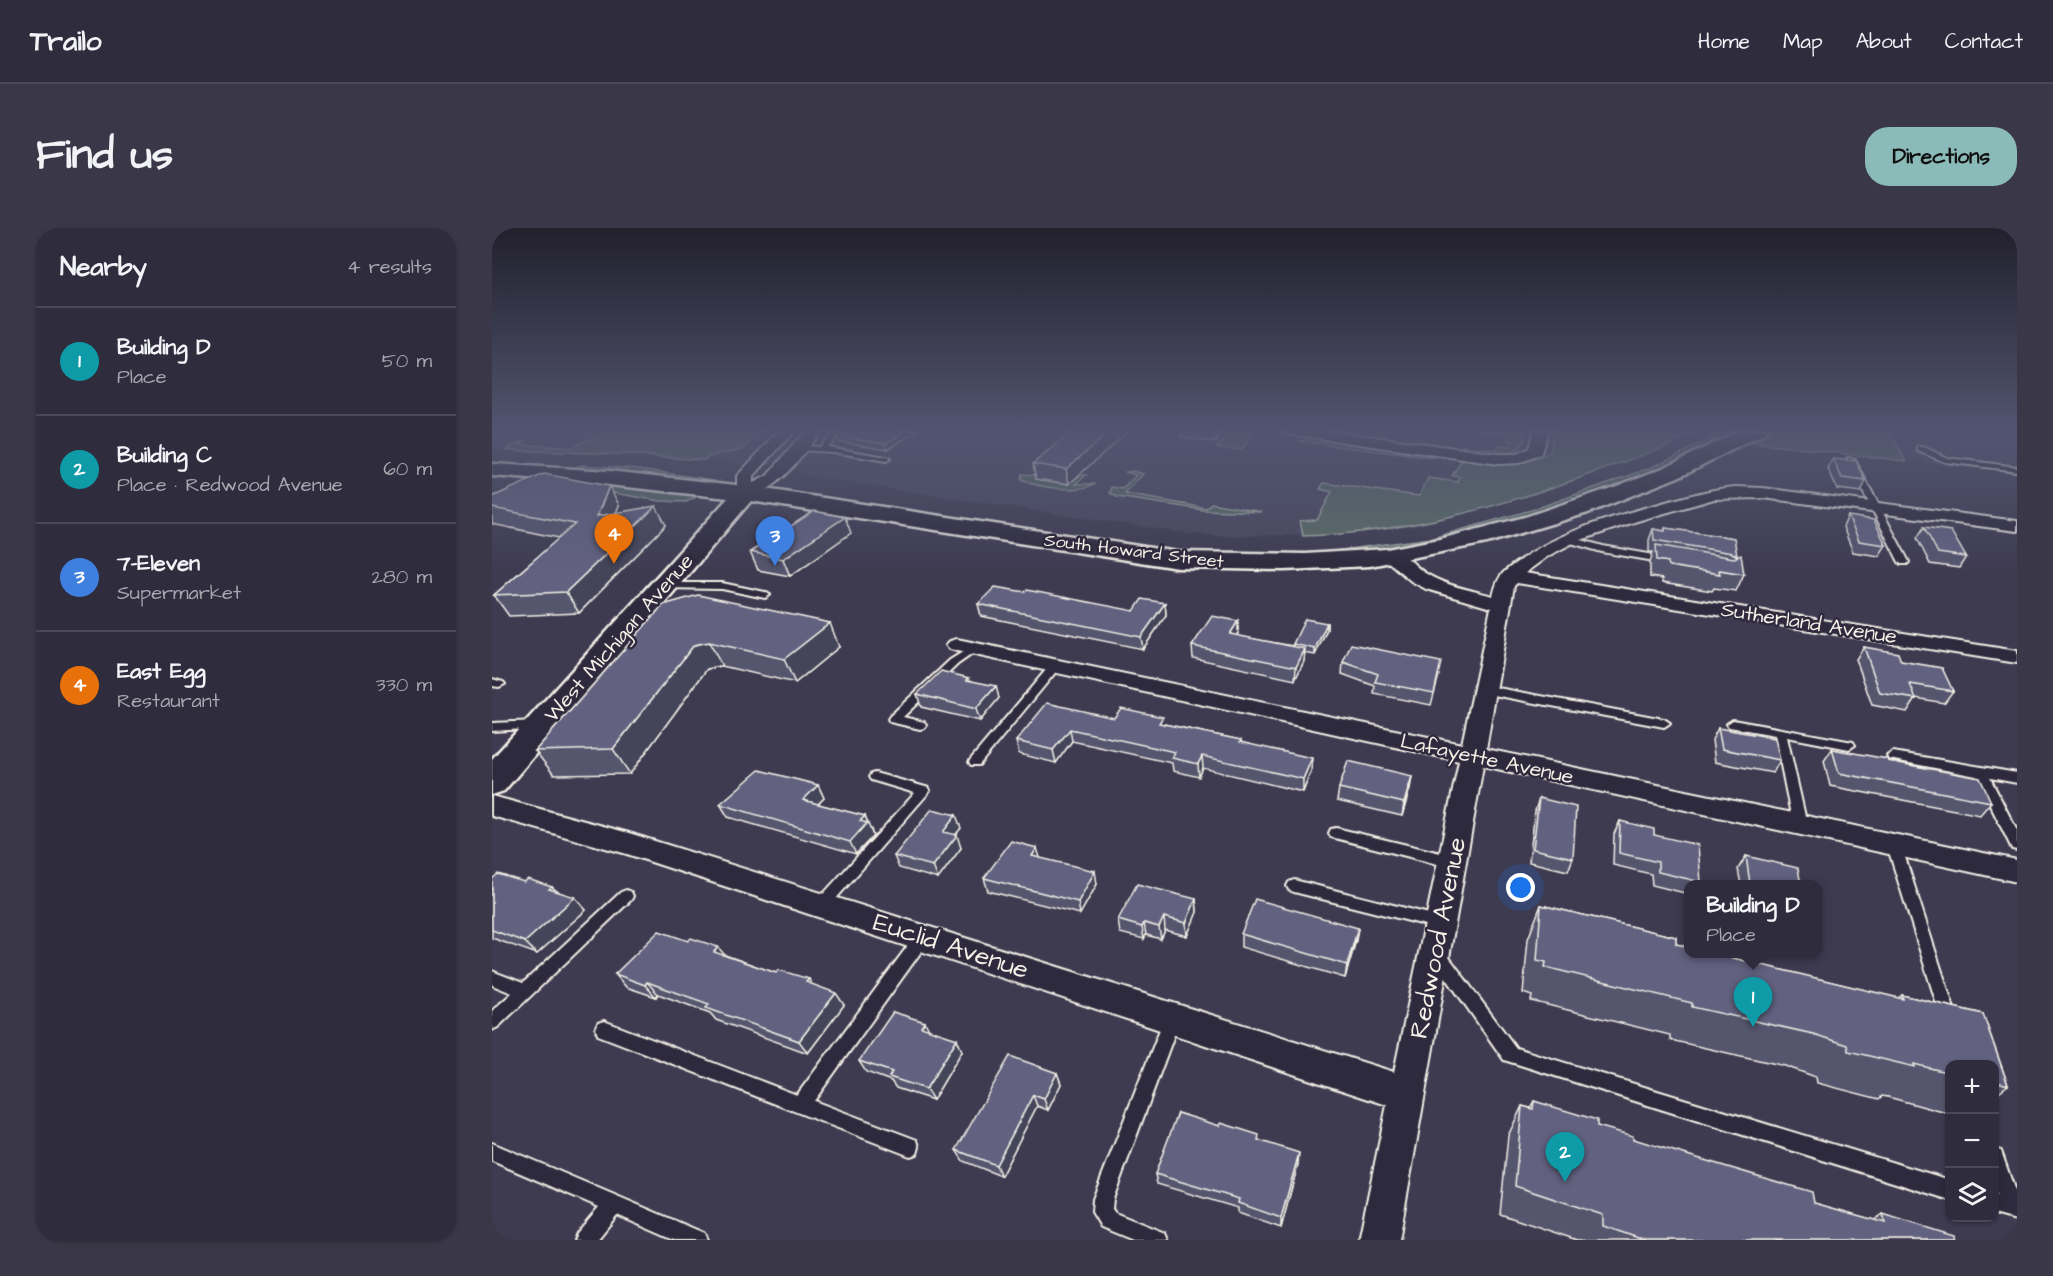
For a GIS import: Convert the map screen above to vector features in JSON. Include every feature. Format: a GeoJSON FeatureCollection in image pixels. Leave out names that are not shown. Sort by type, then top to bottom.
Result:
{"type":"FeatureCollection","features":[{"type":"Feature","properties":{"kind":"street","name":"South Howard Street"},"geometry":{"type":"LineString","coordinates":[[611,477],[745,484],[773,479],[1200,541],[1257,545],[1309,545],[1368,541],[1442,530],[1571,493],[1614,477]]}},
{"type":"Feature","properties":{"kind":"street","name":"South Howard Street"},"geometry":{"type":"LineString","coordinates":[[712,477],[1178,560],[1247,564],[1320,562],[1392,556],[1503,531],[1570,511],[1661,477]]}},
{"type":"Feature","properties":{"kind":"street","name":"West Michigan Avenue"},"geometry":{"type":"LineString","coordinates":[[492,782],[663,586],[750,477]]}},
{"type":"Feature","properties":{"kind":"street"},"geometry":{"type":"LineString","coordinates":[[1510,576],[1533,556],[1567,539],[1713,494],[1728,492],[1763,493],[2017,526]]}},
{"type":"Feature","properties":{"kind":"street"},"geometry":{"type":"LineString","coordinates":[[1392,556],[1418,577],[1433,585],[1502,604]]}},
{"type":"Feature","properties":{"kind":"street","name":"Sutherland Avenue"},"geometry":{"type":"LineString","coordinates":[[1510,576],[2017,657]]}},
{"type":"Feature","properties":{"kind":"street","name":"Redwood Avenue"},"geometry":{"type":"LineString","coordinates":[[1379,1240],[1487,690],[1505,585],[1510,576]]}},
{"type":"Feature","properties":{"kind":"street","name":"Lafayette Avenue"},"geometry":{"type":"LineString","coordinates":[[965,646],[2017,871]]}},
{"type":"Feature","properties":{"kind":"street","name":"Euclid Avenue"},"geometry":{"type":"LineString","coordinates":[[492,806],[608,838],[822,905],[1408,1094]]}},
{"type":"Feature","properties":{"kind":"lane"},"geometry":{"type":"LineString","coordinates":[[1860,477],[1904,562]]}},
{"type":"Feature","properties":{"kind":"lane"},"geometry":{"type":"LineString","coordinates":[[1567,539],[1602,549],[1672,561]]}},
{"type":"Feature","properties":{"kind":"lane"},"geometry":{"type":"LineString","coordinates":[[663,586],[722,586],[765,595]]}},
{"type":"Feature","properties":{"kind":"lane"},"geometry":{"type":"LineString","coordinates":[[920,725],[894,719],[954,662],[965,646]]}},
{"type":"Feature","properties":{"kind":"lane"},"geometry":{"type":"LineString","coordinates":[[975,762],[1055,666]]}},
{"type":"Feature","properties":{"kind":"lane"},"geometry":{"type":"LineString","coordinates":[[1487,690],[1664,723]]}},
{"type":"Feature","properties":{"kind":"lane"},"geometry":{"type":"LineString","coordinates":[[1732,724],[1849,745]]}},
{"type":"Feature","properties":{"kind":"lane"},"geometry":{"type":"LineString","coordinates":[[492,727],[543,725]]}},
{"type":"Feature","properties":{"kind":"lane"},"geometry":{"type":"LineString","coordinates":[[1779,732],[1800,825]]}},
{"type":"Feature","properties":{"kind":"lane"},"geometry":{"type":"LineString","coordinates":[[1893,756],[2017,778]]}},
{"type":"Feature","properties":{"kind":"lane"},"geometry":{"type":"LineString","coordinates":[[1981,772],[2017,845]]}},
{"type":"Feature","properties":{"kind":"lane"},"geometry":{"type":"LineString","coordinates":[[822,905],[924,790],[874,777]]}},
{"type":"Feature","properties":{"kind":"lane"},"geometry":{"type":"LineString","coordinates":[[1336,833],[1453,862]]}},
{"type":"Feature","properties":{"kind":"lane"},"geometry":{"type":"LineString","coordinates":[[1894,845],[1954,1032]]}},
{"type":"Feature","properties":{"kind":"lane"},"geometry":{"type":"LineString","coordinates":[[1294,886],[1438,937],[1510,1054],[1945,1188]]}},
{"type":"Feature","properties":{"kind":"lane"},"geometry":{"type":"LineString","coordinates":[[492,1022],[626,896]]}},
{"type":"Feature","properties":{"kind":"lane"},"geometry":{"type":"LineString","coordinates":[[801,1105],[923,937]]}},
{"type":"Feature","properties":{"kind":"lane"},"geometry":{"type":"LineString","coordinates":[[492,978],[526,990]]}},
{"type":"Feature","properties":{"kind":"lane"},"geometry":{"type":"LineString","coordinates":[[1158,1240],[1108,1220],[1102,1212],[1103,1199],[1172,1017]]}},
{"type":"Feature","properties":{"kind":"lane"},"geometry":{"type":"LineString","coordinates":[[604,1029],[910,1147]]}},
{"type":"Feature","properties":{"kind":"lane"},"geometry":{"type":"LineString","coordinates":[[492,1152],[697,1240]]}},
{"type":"Feature","properties":{"kind":"lane"},"geometry":{"type":"LineString","coordinates":[[1997,1168],[2007,1208]]}},
{"type":"Feature","properties":{"kind":"lane"},"geometry":{"type":"LineString","coordinates":[[584,1240],[614,1204]]}},
{"type":"Feature","properties":{"kind":"shaded area"},"geometry":{"type":"Polygon","coordinates":[[[813,477],[1583,477],[1527,497],[1409,527],[1331,535],[1191,534],[813,477]]]}},
{"type":"Feature","properties":{"kind":"green space"},"geometry":{"type":"Polygon","coordinates":[[[653,477],[695,477],[714,480],[711,483],[653,477]]]}},
{"type":"Feature","properties":{"kind":"green space"},"geometry":{"type":"Polygon","coordinates":[[[1021,477],[1040,477],[1038,479],[1068,484],[1078,477],[1084,477],[1076,484],[1094,484],[1079,489],[1069,489],[1047,487],[1021,480],[1021,477]]]}},
{"type":"Feature","properties":{"kind":"green space"},"geometry":{"type":"Polygon","coordinates":[[[1134,477],[1140,477],[1125,494],[1206,508],[1211,503],[1262,512],[1204,510],[1117,497],[1110,493],[1112,487],[1123,489],[1134,477]]]}},
{"type":"Feature","properties":{"kind":"green space"},"geometry":{"type":"Polygon","coordinates":[[[1460,477],[1581,477],[1489,507],[1416,524],[1342,534],[1303,536],[1300,521],[1317,520],[1332,492],[1320,489],[1324,483],[1419,496],[1428,478],[1458,482],[1460,477]]]}},
{"type":"Feature","properties":{"kind":"green space"},"geometry":{"type":"Polygon","coordinates":[[[1624,477],[1639,477],[1534,516],[1462,536],[1381,552],[1210,558],[794,497],[797,494],[1165,550],[1260,555],[1318,553],[1432,538],[1535,509],[1624,477]]]}},
{"type":"Feature","properties":{"kind":"green space"},"geometry":{"type":"Polygon","coordinates":[[[597,484],[700,495],[686,502],[660,501],[579,487],[597,484]]]}},
{"type":"Feature","properties":{"kind":"building"},"geometry":{"type":"Polygon","coordinates":[[[537,477],[561,477],[609,486],[597,516],[656,506],[566,592],[494,595],[575,524],[492,508],[492,497],[537,477]]]}},
{"type":"Feature","properties":{"kind":"building"},"geometry":{"type":"Polygon","coordinates":[[[1864,477],[1866,481],[1842,478],[1864,477]]]}},
{"type":"Feature","properties":{"kind":"building"},"geometry":{"type":"Polygon","coordinates":[[[814,511],[845,517],[783,559],[750,552],[814,511]]]}},
{"type":"Feature","properties":{"kind":"building"},"geometry":{"type":"Polygon","coordinates":[[[1848,516],[1874,520],[1886,545],[1859,541],[1848,516]]]}},
{"type":"Feature","properties":{"kind":"building"},"geometry":{"type":"Polygon","coordinates":[[[1924,527],[1951,531],[1966,557],[1938,553],[1924,527]]]}},
{"type":"Feature","properties":{"kind":"building"},"geometry":{"type":"Polygon","coordinates":[[[1665,528],[1734,538],[1737,556],[1732,553],[1654,540],[1653,529],[1665,531],[1665,528]]]}},
{"type":"Feature","properties":{"kind":"building"},"geometry":{"type":"Polygon","coordinates":[[[1656,545],[1734,558],[1741,555],[1744,574],[1719,570],[1720,574],[1669,566],[1668,562],[1657,560],[1656,545]]]}},
{"type":"Feature","properties":{"kind":"building"},"geometry":{"type":"Polygon","coordinates":[[[995,587],[1025,592],[1027,590],[1134,611],[1142,599],[1165,603],[1141,637],[978,604],[995,587]]]}},
{"type":"Feature","properties":{"kind":"building"},"geometry":{"type":"Polygon","coordinates":[[[698,595],[830,623],[784,659],[709,642],[694,645],[613,749],[535,751],[663,605],[698,595]]]}},
{"type":"Feature","properties":{"kind":"building"},"geometry":{"type":"Polygon","coordinates":[[[1212,616],[1238,621],[1230,634],[1305,649],[1296,667],[1192,646],[1212,616]]]}},
{"type":"Feature","properties":{"kind":"building"},"geometry":{"type":"Polygon","coordinates":[[[1305,619],[1327,623],[1315,649],[1293,644],[1305,619]]]}},
{"type":"Feature","properties":{"kind":"building"},"geometry":{"type":"Polygon","coordinates":[[[1351,644],[1441,662],[1434,693],[1375,682],[1378,674],[1343,662],[1351,644]]]}},
{"type":"Feature","properties":{"kind":"building"},"geometry":{"type":"Polygon","coordinates":[[[1864,647],[1898,653],[1901,661],[1942,668],[1953,691],[1910,684],[1916,699],[1880,693],[1864,647]]]}},
{"type":"Feature","properties":{"kind":"building"},"geometry":{"type":"Polygon","coordinates":[[[941,671],[969,678],[967,680],[996,686],[976,709],[917,694],[941,671]]]}},
{"type":"Feature","properties":{"kind":"building"},"geometry":{"type":"Polygon","coordinates":[[[1047,703],[1114,718],[1121,708],[1163,717],[1159,723],[1312,758],[1303,779],[1202,756],[1198,764],[1172,758],[1175,752],[1070,729],[1053,750],[1016,741],[1047,703]]]}},
{"type":"Feature","properties":{"kind":"building"},"geometry":{"type":"Polygon","coordinates":[[[1718,728],[1775,738],[1780,760],[1722,749],[1718,728]]]}},
{"type":"Feature","properties":{"kind":"building"},"geometry":{"type":"Polygon","coordinates":[[[1832,749],[1980,778],[1991,802],[1839,773],[1832,749]]]}},
{"type":"Feature","properties":{"kind":"building"},"geometry":{"type":"Polygon","coordinates":[[[1348,761],[1412,776],[1404,803],[1339,788],[1348,761]]]}},
{"type":"Feature","properties":{"kind":"building"},"geometry":{"type":"Polygon","coordinates":[[[759,770],[818,785],[803,800],[865,816],[860,821],[867,823],[850,842],[720,804],[759,770]]]}},
{"type":"Feature","properties":{"kind":"building"},"geometry":{"type":"Polygon","coordinates":[[[1539,798],[1576,807],[1573,858],[1533,849],[1539,798]]]}},
{"type":"Feature","properties":{"kind":"building"},"geometry":{"type":"Polygon","coordinates":[[[932,809],[956,815],[943,832],[957,835],[933,866],[894,856],[932,809]]]}},
{"type":"Feature","properties":{"kind":"building"},"geometry":{"type":"Polygon","coordinates":[[[1620,821],[1654,829],[1654,835],[1698,845],[1701,880],[1658,872],[1658,862],[1619,853],[1620,821]]]}},
{"type":"Feature","properties":{"kind":"building"},"geometry":{"type":"Polygon","coordinates":[[[1011,841],[1037,848],[1032,856],[1095,871],[1078,902],[984,878],[1011,841]]]}},
{"type":"Feature","properties":{"kind":"building"},"geometry":{"type":"Polygon","coordinates":[[[1746,856],[1798,868],[1800,880],[1749,880],[1746,856]]]}},
{"type":"Feature","properties":{"kind":"building"},"geometry":{"type":"Polygon","coordinates":[[[498,874],[524,882],[528,879],[552,887],[549,889],[575,897],[525,942],[492,930],[492,879],[498,874]]]}},
{"type":"Feature","properties":{"kind":"building"},"geometry":{"type":"Polygon","coordinates":[[[1137,884],[1196,899],[1186,923],[1164,917],[1159,927],[1144,923],[1142,927],[1118,920],[1137,884]]]}},
{"type":"Feature","properties":{"kind":"building"},"geometry":{"type":"Polygon","coordinates":[[[1255,899],[1358,928],[1347,965],[1241,934],[1255,899]]]}},
{"type":"Feature","properties":{"kind":"building"},"geometry":{"type":"Polygon","coordinates":[[[1541,905],[1676,937],[1676,944],[1684,946],[1684,958],[1733,958],[1903,999],[1902,995],[1983,1014],[2008,1085],[1999,1083],[1999,1060],[1945,1060],[1945,1072],[1914,1064],[1915,1067],[1848,1051],[1847,1045],[1813,1034],[1692,1007],[1692,1003],[1545,967],[1546,962],[1537,960],[1541,905]]]}},
{"type":"Feature","properties":{"kind":"building"},"geometry":{"type":"Polygon","coordinates":[[[659,931],[688,941],[691,938],[718,947],[714,952],[776,973],[779,970],[809,979],[806,982],[836,993],[799,1041],[706,1008],[709,1004],[647,982],[645,985],[615,974],[659,931]]]}},
{"type":"Feature","properties":{"kind":"building"},"geometry":{"type":"Polygon","coordinates":[[[893,1012],[925,1022],[921,1027],[957,1039],[926,1089],[889,1077],[892,1072],[859,1061],[893,1012]]]}},
{"type":"Feature","properties":{"kind":"building"},"geometry":{"type":"Polygon","coordinates":[[[1010,1056],[1057,1073],[1044,1099],[1033,1095],[996,1165],[956,1150],[1010,1056]]]}},
{"type":"Feature","properties":{"kind":"building"},"geometry":{"type":"Polygon","coordinates":[[[1534,1101],[1597,1120],[1597,1126],[1633,1136],[1633,1139],[1812,1192],[1814,1203],[1885,1223],[1883,1214],[1954,1236],[1955,1240],[1644,1240],[1603,1226],[1603,1215],[1515,1186],[1522,1106],[1533,1109],[1534,1101]]]}},
{"type":"Feature","properties":{"kind":"building"},"geometry":{"type":"Polygon","coordinates":[[[1178,1113],[1259,1135],[1258,1140],[1299,1153],[1281,1218],[1238,1203],[1239,1199],[1155,1174],[1178,1113]]]}},
{"type":"Feature","properties":{"kind":"place","name":"East Egg"},"geometry":{"type":"Point","coordinates":[614,564]}},
{"type":"Feature","properties":{"kind":"place","name":"7-Eleven"},"geometry":{"type":"Point","coordinates":[775,566]}},
{"type":"Feature","properties":{"kind":"place","name":"Building D"},"geometry":{"type":"Point","coordinates":[1753,1027]}},
{"type":"Feature","properties":{"kind":"place","name":"Building C"},"geometry":{"type":"Point","coordinates":[1565,1182]}}]}
